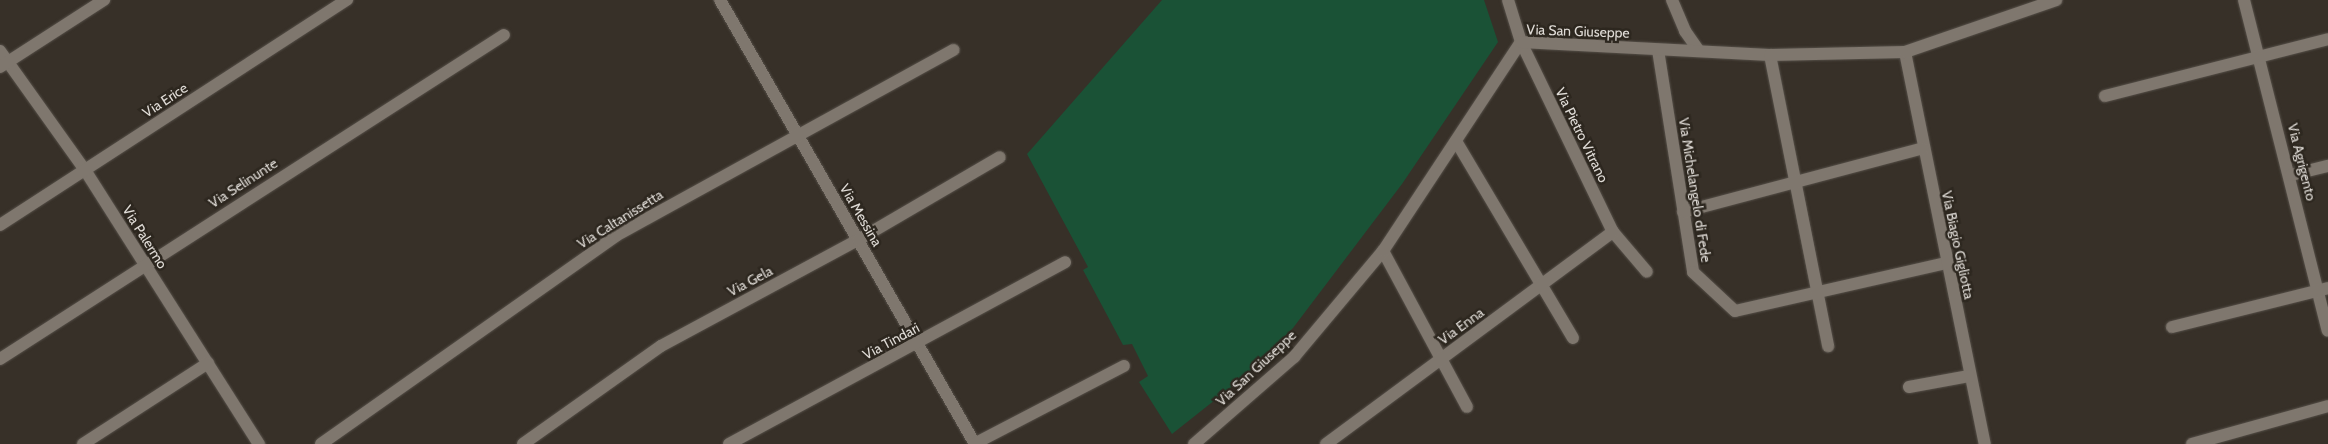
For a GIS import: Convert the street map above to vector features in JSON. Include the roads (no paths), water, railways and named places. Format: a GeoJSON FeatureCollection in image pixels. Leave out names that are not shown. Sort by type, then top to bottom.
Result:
{"type":"FeatureCollection","features":[{"type":"Feature","properties":{"kind":"street"},"geometry":{"type":"LineString","coordinates":[[4,65],[104,0]]}},
{"type":"Feature","properties":{"kind":"street","name":"Via Erice"},"geometry":{"type":"LineString","coordinates":[[0,225],[347,0]]}},
{"type":"Feature","properties":{"kind":"street","name":"Via Messina"},"geometry":{"type":"LineString","coordinates":[[720,0],[975,444]]}},
{"type":"Feature","properties":{"kind":"street","name":"Via Pietro Vitrano"},"geometry":{"type":"LineString","coordinates":[[1508,0],[1520,42],[1613,232],[1647,272]]}},
{"type":"Feature","properties":{"kind":"street"},"geometry":{"type":"LineString","coordinates":[[1672,0],[1699,51]]}},
{"type":"Feature","properties":{"kind":"street","name":"Via San Giuseppe"},"geometry":{"type":"LineString","coordinates":[[1194,444],[1294,357],[1383,251],[1520,42],[1770,55],[1905,52],[2056,0]]}},
{"type":"Feature","properties":{"kind":"street","name":"Via Agrigento"},"geometry":{"type":"LineString","coordinates":[[2244,0],[2323,290],[2328,331]]}},
{"type":"Feature","properties":{"kind":"street","name":"Via Selinunte"},"geometry":{"type":"LineString","coordinates":[[0,359],[145,264],[504,35]]}},
{"type":"Feature","properties":{"kind":"street"},"geometry":{"type":"LineString","coordinates":[[2105,96],[2328,39]]}},
{"type":"Feature","properties":{"kind":"street","name":"Via Caltanissetta"},"geometry":{"type":"LineString","coordinates":[[321,444],[617,236],[797,134],[953,50]]}},
{"type":"Feature","properties":{"kind":"street","name":"Via Michelangelo di Fede"},"geometry":{"type":"LineString","coordinates":[[1658,50],[1693,272],[1735,311],[1947,263]]}},
{"type":"Feature","properties":{"kind":"street","name":"Via Palermo"},"geometry":{"type":"LineString","coordinates":[[0,51],[4,65],[85,170],[259,444]]}},
{"type":"Feature","properties":{"kind":"street","name":"Via Biagio Gigliotta"},"geometry":{"type":"LineString","coordinates":[[1905,52],[1969,376],[1985,444]]}},
{"type":"Feature","properties":{"kind":"street"},"geometry":{"type":"LineString","coordinates":[[1770,55],[1828,346]]}},
{"type":"Feature","properties":{"kind":"street"},"geometry":{"type":"LineString","coordinates":[[1456,141],[1573,338]]}},
{"type":"Feature","properties":{"kind":"street"},"geometry":{"type":"LineString","coordinates":[[1683,212],[1923,148]]}},
{"type":"Feature","properties":{"kind":"street","name":"Via Gela"},"geometry":{"type":"LineString","coordinates":[[523,444],[661,346],[858,240],[1000,157]]}},
{"type":"Feature","properties":{"kind":"street"},"geometry":{"type":"LineString","coordinates":[[2291,175],[2328,166]]}},
{"type":"Feature","properties":{"kind":"street","name":"Via Enna"},"geometry":{"type":"LineString","coordinates":[[1326,444],[1613,232]]}},
{"type":"Feature","properties":{"kind":"street"},"geometry":{"type":"LineString","coordinates":[[1383,251],[1443,358],[1467,407]]}},
{"type":"Feature","properties":{"kind":"street","name":"Via Tindari"},"geometry":{"type":"LineString","coordinates":[[729,444],[1066,262]]}},
{"type":"Feature","properties":{"kind":"street"},"geometry":{"type":"LineString","coordinates":[[2172,327],[2323,290]]}},
{"type":"Feature","properties":{"kind":"street"},"geometry":{"type":"LineString","coordinates":[[83,444],[208,363]]}},
{"type":"Feature","properties":{"kind":"street"},"geometry":{"type":"LineString","coordinates":[[975,444],[1124,366]]}},
{"type":"Feature","properties":{"kind":"street"},"geometry":{"type":"LineString","coordinates":[[1909,387],[1969,376]]}},
{"type":"Feature","properties":{"kind":"street"},"geometry":{"type":"LineString","coordinates":[[2192,444],[2328,406]]}}]}
